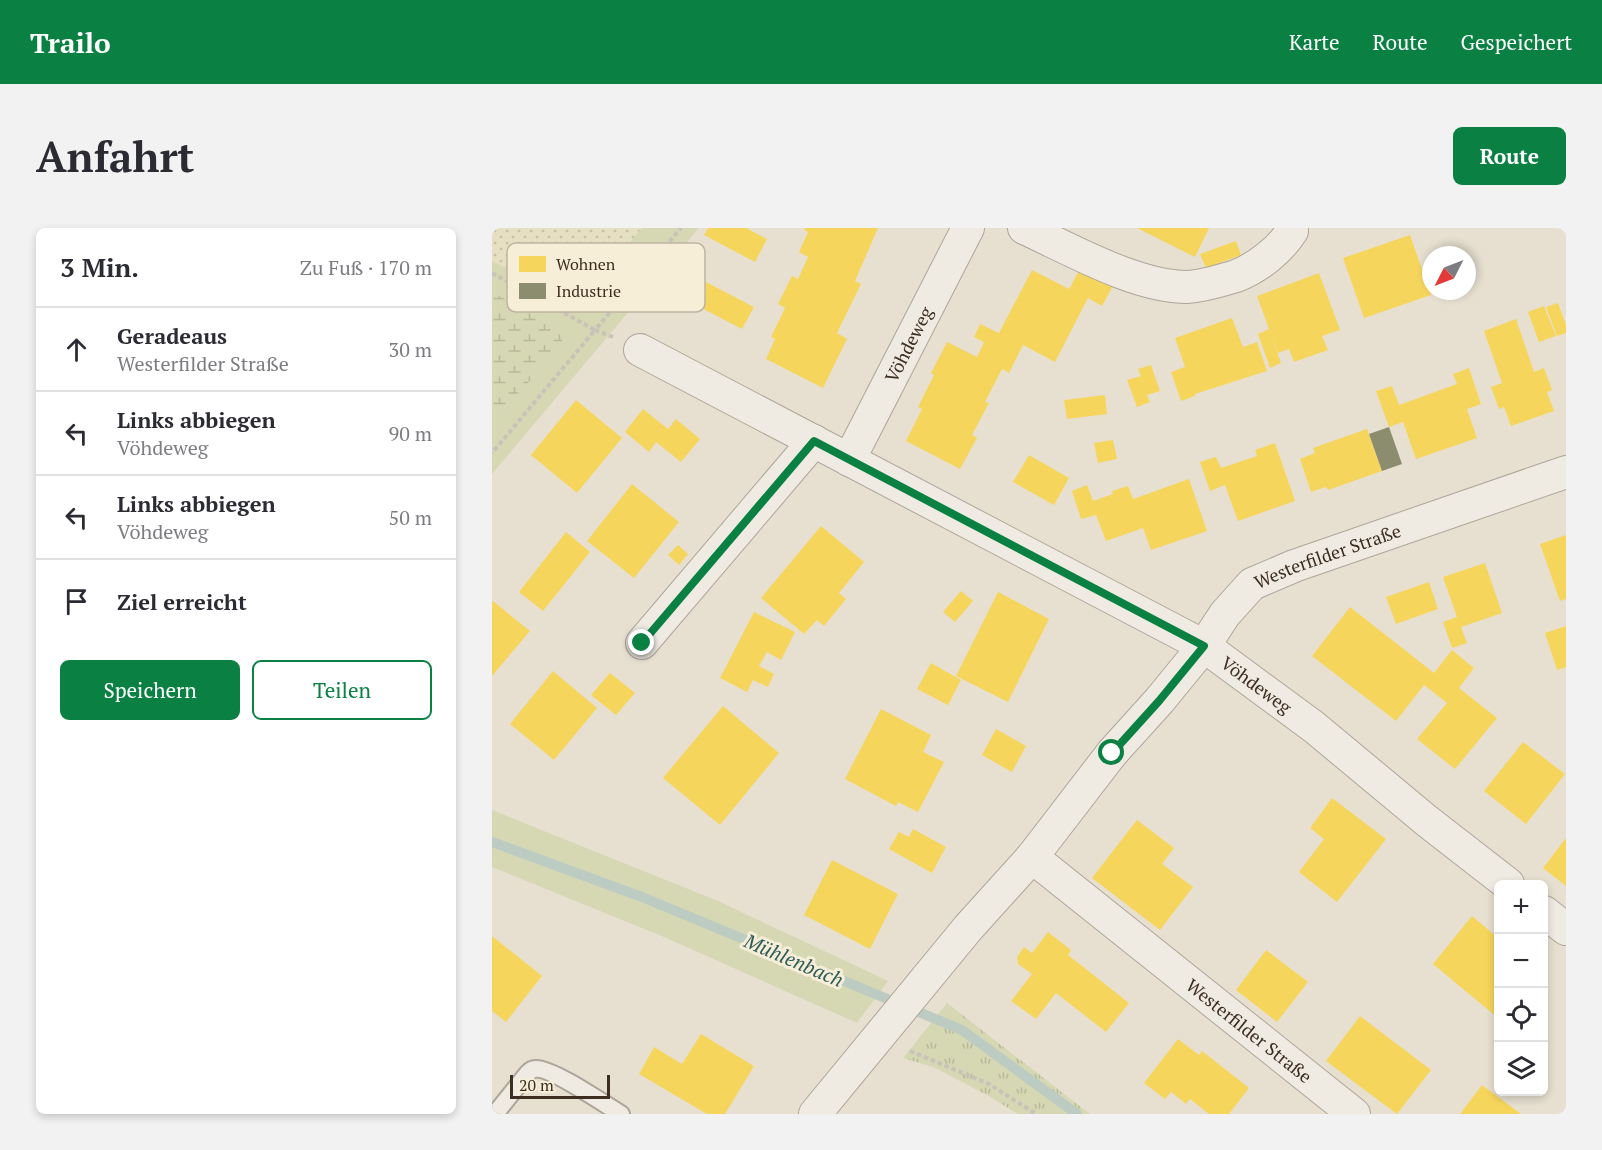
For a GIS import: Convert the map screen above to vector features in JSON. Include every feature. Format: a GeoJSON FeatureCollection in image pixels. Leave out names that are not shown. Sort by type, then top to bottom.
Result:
{"type":"FeatureCollection","features":[{"type":"Feature","properties":{"kind":"street","name":"Vöhdeweg"},"geometry":{"type":"LineString","coordinates":[[849,460],[968,228]]}},
{"type":"Feature","properties":{"kind":"street"},"geometry":{"type":"LineString","coordinates":[[1024,228],[1141,280],[1185,287],[1215,283],[1248,270],[1266,259],[1292,231]]}},
{"type":"Feature","properties":{"kind":"street","name":"Vöhdeweg"},"geometry":{"type":"LineString","coordinates":[[640,350],[1204,646],[1314,727],[1426,821],[1502,880]]}},
{"type":"Feature","properties":{"kind":"street"},"geometry":{"type":"LineString","coordinates":[[642,643],[814,441]]}},
{"type":"Feature","properties":{"kind":"street","name":"Westerfilder Straße"},"geometry":{"type":"LineString","coordinates":[[815,1114],[968,928],[1032,857],[1112,753],[1159,701],[1204,646],[1225,614],[1252,584],[1272,574],[1566,472]]}},
{"type":"Feature","properties":{"kind":"street","name":"Westerfilder Straße"},"geometry":{"type":"LineString","coordinates":[[1032,857],[1354,1114]]}},
{"type":"Feature","properties":{"kind":"street"},"geometry":{"type":"LineString","coordinates":[[1548,915],[1566,929]]}},
{"type":"Feature","properties":{"kind":"lane"},"geometry":{"type":"LineString","coordinates":[[495,1114],[527,1074],[537,1068],[551,1072],[621,1114]]}},
{"type":"Feature","properties":{"kind":"path"},"geometry":{"type":"LineString","coordinates":[[668,243],[681,228]]}},
{"type":"Feature","properties":{"kind":"path"},"geometry":{"type":"LineString","coordinates":[[492,273],[507,281]]}},
{"type":"Feature","properties":{"kind":"path"},"geometry":{"type":"LineString","coordinates":[[562,312],[595,330],[640,350]]}},
{"type":"Feature","properties":{"kind":"path"},"geometry":{"type":"LineString","coordinates":[[492,453],[610,312]]}},
{"type":"Feature","properties":{"kind":"path"},"geometry":{"type":"LineString","coordinates":[[879,1038],[989,1084],[1036,1114]]}},
{"type":"Feature","properties":{"kind":"shaded area"},"geometry":{"type":"Polygon","coordinates":[[[492,228],[642,228],[629,243],[507,243],[507,268],[492,261],[492,228]]]}},
{"type":"Feature","properties":{"kind":"green space"},"geometry":{"type":"Polygon","coordinates":[[[642,228],[699,228],[686,243],[629,243],[642,228]]]}},
{"type":"Feature","properties":{"kind":"green space"},"geometry":{"type":"Polygon","coordinates":[[[492,261],[507,268],[507,300],[492,292],[492,261]]]}},
{"type":"Feature","properties":{"kind":"green space"},"geometry":{"type":"Polygon","coordinates":[[[492,292],[507,300],[507,312],[530,312],[558,327],[564,346],[492,420],[492,292]]]}},
{"type":"Feature","properties":{"kind":"green space"},"geometry":{"type":"Polygon","coordinates":[[[530,312],[628,312],[492,474],[492,420],[564,346],[558,327],[530,312]]]}},
{"type":"Feature","properties":{"kind":"green space"},"geometry":{"type":"Polygon","coordinates":[[[492,810],[718,901],[888,981],[857,1023],[664,937],[492,867],[492,810]]]}},
{"type":"Feature","properties":{"kind":"green space"},"geometry":{"type":"Polygon","coordinates":[[[947,1003],[1091,1114],[1018,1114],[933,1067],[903,1058],[947,1003]]]}},
{"type":"Feature","properties":{"kind":"building: Wohnen"},"geometry":{"type":"Polygon","coordinates":[[[708,228],[746,228],[767,239],[755,262],[704,235],[708,228]]]}},
{"type":"Feature","properties":{"kind":"building: Wohnen"},"geometry":{"type":"Polygon","coordinates":[[[805,228],[878,228],[855,281],[861,284],[837,333],[847,339],[823,388],[766,359],[775,339],[771,337],[785,308],[778,304],[792,276],[798,279],[808,257],[799,252],[808,232],[804,230],[805,228]]]}},
{"type":"Feature","properties":{"kind":"building: Wohnen"},"geometry":{"type":"Polygon","coordinates":[[[1137,228],[1209,228],[1195,257],[1137,228]]]}},
{"type":"Feature","properties":{"kind":"building: Wohnen"},"geometry":{"type":"Polygon","coordinates":[[[1410,235],[1422,269],[1422,298],[1364,318],[1343,258],[1410,235]]]}},
{"type":"Feature","properties":{"kind":"building: Wohnen"},"geometry":{"type":"Polygon","coordinates":[[[1236,241],[1241,255],[1206,268],[1200,254],[1236,241]]]}},
{"type":"Feature","properties":{"kind":"building: Wohnen"},"geometry":{"type":"Polygon","coordinates":[[[1080,269],[1113,286],[1102,306],[1088,298],[1055,362],[1023,345],[1009,373],[1002,369],[985,402],[989,403],[972,435],[977,438],[960,469],[906,441],[922,409],[918,407],[934,375],[931,373],[947,342],[977,357],[984,342],[974,337],[980,324],[999,333],[1032,270],[1069,289],[1080,269]]]}},
{"type":"Feature","properties":{"kind":"building: Wohnen"},"geometry":{"type":"Polygon","coordinates":[[[1319,273],[1340,330],[1322,336],[1328,350],[1294,362],[1289,349],[1278,353],[1271,335],[1281,363],[1270,368],[1258,334],[1269,329],[1257,296],[1319,273]]]}},
{"type":"Feature","properties":{"kind":"building: Wohnen"},"geometry":{"type":"Polygon","coordinates":[[[705,282],[754,307],[742,329],[705,310],[705,282]]]}},
{"type":"Feature","properties":{"kind":"building: Wohnen"},"geometry":{"type":"Polygon","coordinates":[[[1558,303],[1566,325],[1566,333],[1557,336],[1546,307],[1558,303]]]}},
{"type":"Feature","properties":{"kind":"building: Wohnen"},"geometry":{"type":"Polygon","coordinates":[[[1544,306],[1556,336],[1539,342],[1528,312],[1544,306]]]}},
{"type":"Feature","properties":{"kind":"building: Wohnen"},"geometry":{"type":"Polygon","coordinates":[[[1232,318],[1243,347],[1257,342],[1267,371],[1195,394],[1181,401],[1171,372],[1185,367],[1175,338],[1232,318]]]}},
{"type":"Feature","properties":{"kind":"building: Wohnen"},"geometry":{"type":"Polygon","coordinates":[[[1516,319],[1534,372],[1544,368],[1552,390],[1547,392],[1554,411],[1511,426],[1504,407],[1499,409],[1491,387],[1502,383],[1484,331],[1516,319]]]}},
{"type":"Feature","properties":{"kind":"building: Wohnen"},"geometry":{"type":"Polygon","coordinates":[[[1151,365],[1160,391],[1147,395],[1150,402],[1137,407],[1127,380],[1141,376],[1138,369],[1151,365]]]}},
{"type":"Feature","properties":{"kind":"building: Wohnen"},"geometry":{"type":"Polygon","coordinates":[[[1469,368],[1481,404],[1467,409],[1477,438],[1416,459],[1403,422],[1389,427],[1376,391],[1392,386],[1399,405],[1457,384],[1453,374],[1469,368]]]}},
{"type":"Feature","properties":{"kind":"building: Wohnen"},"geometry":{"type":"Polygon","coordinates":[[[1105,395],[1107,414],[1067,419],[1064,400],[1105,395]]]}},
{"type":"Feature","properties":{"kind":"building: Wohnen"},"geometry":{"type":"Polygon","coordinates":[[[576,400],[622,438],[577,493],[531,455],[576,400]]]}},
{"type":"Feature","properties":{"kind":"building: Wohnen"},"geometry":{"type":"Polygon","coordinates":[[[643,409],[668,429],[676,419],[700,439],[681,462],[656,442],[649,452],[625,432],[643,409]]]}},
{"type":"Feature","properties":{"kind":"building: Wohnen"},"geometry":{"type":"Polygon","coordinates":[[[1367,429],[1382,471],[1328,490],[1326,487],[1311,492],[1300,459],[1315,453],[1313,448],[1367,429]]]}},
{"type":"Feature","properties":{"kind":"building: Wohnen"},"geometry":{"type":"Polygon","coordinates":[[[1113,440],[1117,459],[1098,463],[1094,443],[1113,440]]]}},
{"type":"Feature","properties":{"kind":"building: Wohnen"},"geometry":{"type":"Polygon","coordinates":[[[1275,443],[1295,501],[1238,521],[1225,485],[1210,491],[1200,462],[1216,457],[1221,468],[1257,456],[1255,450],[1275,443]]]}},
{"type":"Feature","properties":{"kind":"building: Wohnen"},"geometry":{"type":"Polygon","coordinates":[[[1029,455],[1069,478],[1054,505],[1013,482],[1029,455]]]}},
{"type":"Feature","properties":{"kind":"building: Wohnen"},"geometry":{"type":"Polygon","coordinates":[[[1189,479],[1207,531],[1151,550],[1143,528],[1106,541],[1096,515],[1081,519],[1072,491],[1087,485],[1093,501],[1128,486],[1133,499],[1189,479]]]}},
{"type":"Feature","properties":{"kind":"building: Wohnen"},"geometry":{"type":"Polygon","coordinates":[[[632,484],[679,522],[634,578],[587,541],[632,484]]]}},
{"type":"Feature","properties":{"kind":"building: Wohnen"},"geometry":{"type":"Polygon","coordinates":[[[821,526],[864,562],[839,593],[846,599],[824,626],[817,620],[804,634],[761,598],[821,526]]]}},
{"type":"Feature","properties":{"kind":"building: Wohnen"},"geometry":{"type":"Polygon","coordinates":[[[566,532],[590,552],[543,611],[519,592],[566,532]]]}},
{"type":"Feature","properties":{"kind":"building: Wohnen"},"geometry":{"type":"Polygon","coordinates":[[[1566,535],[1566,599],[1560,601],[1540,544],[1566,535]]]}},
{"type":"Feature","properties":{"kind":"building: Wohnen"},"geometry":{"type":"Polygon","coordinates":[[[678,545],[688,554],[679,565],[668,555],[678,545]]]}},
{"type":"Feature","properties":{"kind":"building: Wohnen"},"geometry":{"type":"Polygon","coordinates":[[[1485,563],[1502,613],[1461,627],[1467,643],[1452,648],[1443,622],[1457,617],[1443,577],[1485,563]]]}},
{"type":"Feature","properties":{"kind":"building: Wohnen"},"geometry":{"type":"Polygon","coordinates":[[[1429,582],[1438,609],[1396,624],[1386,597],[1429,582]]]}},
{"type":"Feature","properties":{"kind":"building: Wohnen"},"geometry":{"type":"Polygon","coordinates":[[[961,591],[973,601],[955,622],[943,612],[961,591]]]}},
{"type":"Feature","properties":{"kind":"building: Wohnen"},"geometry":{"type":"Polygon","coordinates":[[[998,592],[1049,619],[1008,702],[956,676],[998,592]]]}},
{"type":"Feature","properties":{"kind":"building: Wohnen"},"geometry":{"type":"Polygon","coordinates":[[[492,602],[530,631],[492,676],[492,602]]]}},
{"type":"Feature","properties":{"kind":"building: Wohnen"},"geometry":{"type":"Polygon","coordinates":[[[1350,607],[1434,673],[1452,650],[1474,668],[1459,688],[1497,718],[1455,769],[1417,739],[1447,703],[1424,685],[1396,721],[1312,656],[1350,607]]]}},
{"type":"Feature","properties":{"kind":"building: Wohnen"},"geometry":{"type":"Polygon","coordinates":[[[754,612],[795,632],[781,660],[767,652],[759,666],[774,674],[768,687],[753,680],[747,692],[720,678],[754,612]]]}},
{"type":"Feature","properties":{"kind":"building: Wohnen"},"geometry":{"type":"Polygon","coordinates":[[[1566,626],[1566,667],[1557,670],[1545,633],[1566,626]]]}},
{"type":"Feature","properties":{"kind":"building: Wohnen"},"geometry":{"type":"Polygon","coordinates":[[[931,663],[961,680],[948,705],[917,689],[931,663]]]}},
{"type":"Feature","properties":{"kind":"building: Wohnen"},"geometry":{"type":"Polygon","coordinates":[[[553,671],[597,708],[554,760],[510,724],[553,671]]]}},
{"type":"Feature","properties":{"kind":"building: Wohnen"},"geometry":{"type":"Polygon","coordinates":[[[610,673],[635,693],[616,715],[591,695],[610,673]]]}},
{"type":"Feature","properties":{"kind":"building: Wohnen"},"geometry":{"type":"Polygon","coordinates":[[[723,706],[779,753],[720,825],[663,778],[723,706]]]}},
{"type":"Feature","properties":{"kind":"building: Wohnen"},"geometry":{"type":"Polygon","coordinates":[[[881,709],[931,735],[923,752],[944,762],[918,812],[898,802],[896,806],[845,779],[881,709]]]}},
{"type":"Feature","properties":{"kind":"building: Wohnen"},"geometry":{"type":"Polygon","coordinates":[[[996,729],[1026,746],[1012,772],[982,755],[996,729]]]}},
{"type":"Feature","properties":{"kind":"building: Wohnen"},"geometry":{"type":"Polygon","coordinates":[[[1523,742],[1565,774],[1526,824],[1484,791],[1523,742]]]}},
{"type":"Feature","properties":{"kind":"building: Wohnen"},"geometry":{"type":"Polygon","coordinates":[[[1332,798],[1386,839],[1337,902],[1299,872],[1324,839],[1310,828],[1332,798]]]}},
{"type":"Feature","properties":{"kind":"building: Wohnen"},"geometry":{"type":"Polygon","coordinates":[[[1137,820],[1174,848],[1162,864],[1193,887],[1160,930],[1092,878],[1137,820]]]}},
{"type":"Feature","properties":{"kind":"building: Wohnen"},"geometry":{"type":"Polygon","coordinates":[[[913,829],[946,847],[932,873],[889,849],[899,832],[909,837],[913,829]]]}},
{"type":"Feature","properties":{"kind":"building: Wohnen"},"geometry":{"type":"Polygon","coordinates":[[[1566,838],[1566,886],[1543,868],[1566,838]]]}},
{"type":"Feature","properties":{"kind":"building: Wohnen"},"geometry":{"type":"Polygon","coordinates":[[[832,860],[898,894],[870,949],[804,915],[832,860]]]}},
{"type":"Feature","properties":{"kind":"building: Wohnen"},"geometry":{"type":"Polygon","coordinates":[[[1472,916],[1494,935],[1494,1015],[1433,964],[1472,916]]]}},
{"type":"Feature","properties":{"kind":"building: Wohnen"},"geometry":{"type":"Polygon","coordinates":[[[1048,932],[1071,950],[1068,955],[1129,1003],[1106,1032],[1056,993],[1036,1019],[1011,1001],[1032,974],[1018,964],[1017,957],[1024,947],[1032,953],[1048,932]]]}},
{"type":"Feature","properties":{"kind":"building: Wohnen"},"geometry":{"type":"Polygon","coordinates":[[[492,936],[542,976],[506,1022],[492,1011],[492,936]]]}},
{"type":"Feature","properties":{"kind":"building: Wohnen"},"geometry":{"type":"Polygon","coordinates":[[[1266,950],[1308,982],[1277,1022],[1236,990],[1266,950]]]}},
{"type":"Feature","properties":{"kind":"building: Wohnen"},"geometry":{"type":"Polygon","coordinates":[[[1360,1016],[1431,1070],[1397,1114],[1326,1061],[1360,1016]]]}},
{"type":"Feature","properties":{"kind":"building: Wohnen"},"geometry":{"type":"Polygon","coordinates":[[[701,1034],[754,1066],[725,1114],[707,1114],[639,1074],[654,1047],[682,1064],[701,1034]]]}},
{"type":"Feature","properties":{"kind":"building: Wohnen"},"geometry":{"type":"Polygon","coordinates":[[[1178,1039],[1199,1055],[1202,1051],[1249,1088],[1229,1114],[1209,1114],[1190,1099],[1186,1104],[1171,1092],[1165,1099],[1144,1083],[1178,1039]]]}},
{"type":"Feature","properties":{"kind":"building: Wohnen"},"geometry":{"type":"Polygon","coordinates":[[[1482,1085],[1521,1114],[1460,1114],[1482,1085]]]}},
{"type":"Feature","properties":{"kind":"building: Industrie"},"geometry":{"type":"Polygon","coordinates":[[[1389,427],[1402,464],[1382,471],[1369,434],[1389,427]]]}},
{"type":"Feature","properties":{"kind":"waterway","name":"Mühlenbach"},"geometry":{"type":"LineString","coordinates":[[492,842],[642,897],[962,1030],[1077,1114]]}},
{"type":"Feature","properties":{"kind":"route"},"geometry":{"type":"LineString","coordinates":[[642,643],[814,441],[1204,646],[1112,753]]}}]}
